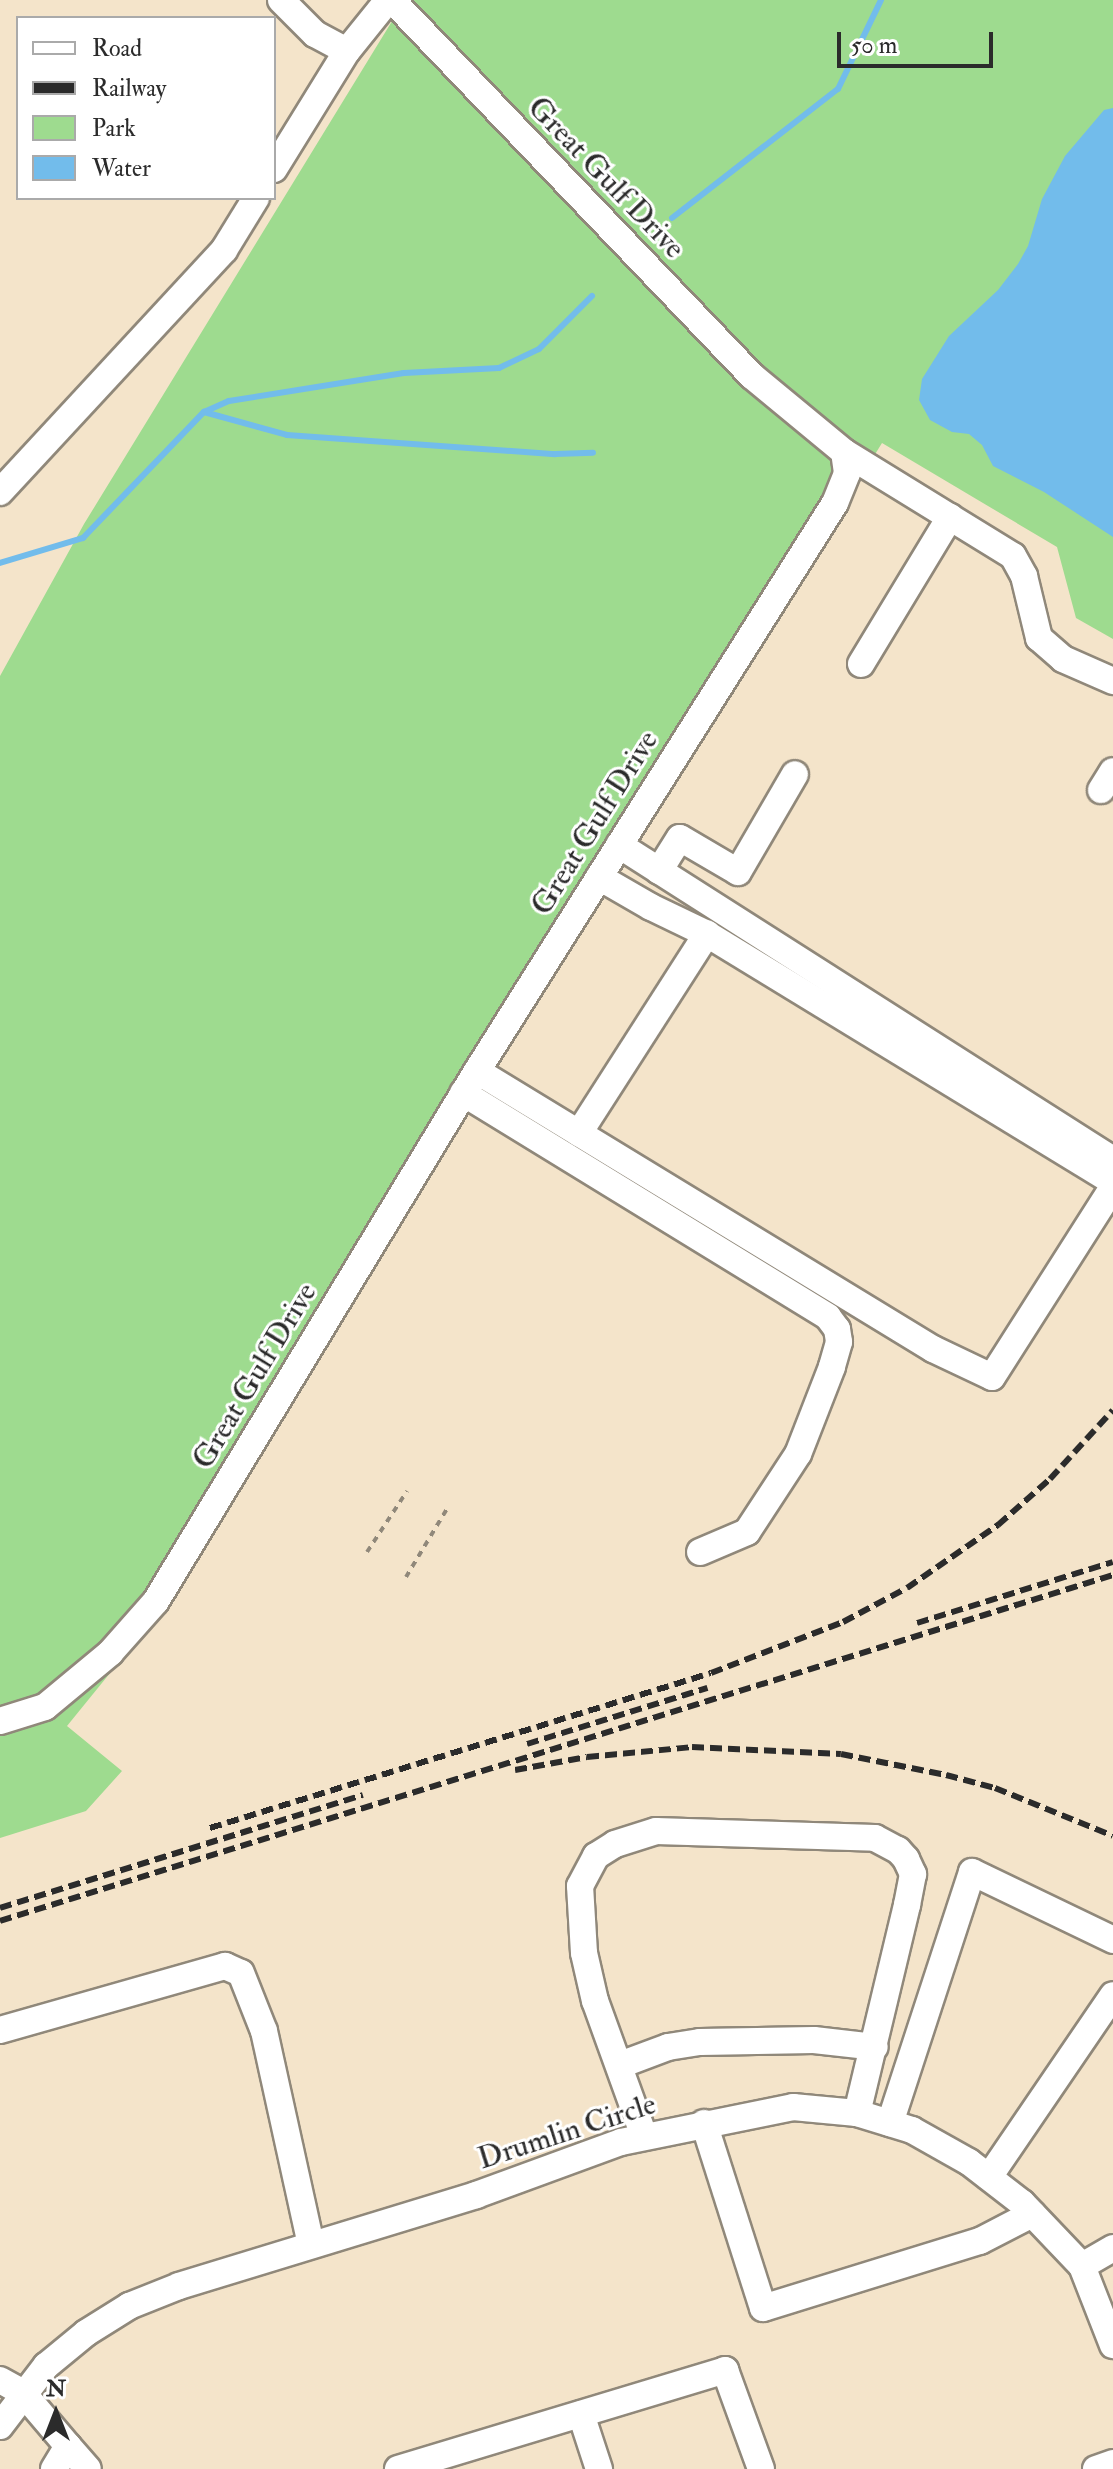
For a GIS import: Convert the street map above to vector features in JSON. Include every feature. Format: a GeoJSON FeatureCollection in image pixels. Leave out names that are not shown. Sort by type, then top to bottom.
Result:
{"type":"FeatureCollection","features":[{"type":"Feature","properties":{"kind":"street"},"geometry":{"type":"LineString","coordinates":[[281,0],[315,34],[347,51]]}},
{"type":"Feature","properties":{"kind":"street"},"geometry":{"type":"LineString","coordinates":[[276,166],[347,51],[390,0]]}},
{"type":"Feature","properties":{"kind":"street","name":"Great Gulf Drive"},"geometry":{"type":"LineString","coordinates":[[0,1721],[45,1707],[110,1653],[156,1601],[470,1082],[835,503],[847,473],[844,452],[752,376],[390,0]]}},
{"type":"Feature","properties":{"kind":"street"},"geometry":{"type":"LineString","coordinates":[[0,492],[224,250],[255,200]]}},
{"type":"Feature","properties":{"kind":"street"},"geometry":{"type":"LineString","coordinates":[[844,452],[1013,556],[1024,576],[1039,638],[1063,659],[1113,681]]}},
{"type":"Feature","properties":{"kind":"street"},"geometry":{"type":"LineString","coordinates":[[861,664],[950,517]]}},
{"type":"Feature","properties":{"kind":"street"},"geometry":{"type":"LineString","coordinates":[[659,871],[680,838],[738,872],[795,774]]}},
{"type":"Feature","properties":{"kind":"street"},"geometry":{"type":"LineString","coordinates":[[619,845],[1113,1160]]}},
{"type":"Feature","properties":{"kind":"street"},"geometry":{"type":"LineString","coordinates":[[470,1082],[579,1133],[933,1349],[992,1377],[1113,1184],[707,934],[599,877]]}},
{"type":"Feature","properties":{"kind":"street"},"geometry":{"type":"LineString","coordinates":[[579,1133],[707,934]]}},
{"type":"Feature","properties":{"kind":"street"},"geometry":{"type":"LineString","coordinates":[[470,1082],[828,1317],[837,1329],[839,1342],[832,1367],[798,1454],[747,1532],[700,1552]]}},
{"type":"Feature","properties":{"kind":"street"},"geometry":{"type":"LineString","coordinates":[[644,2136],[595,2001],[584,1953],[580,1886],[596,1856],[615,1844],[656,1831],[875,1838],[898,1850],[913,1874],[875,2047],[857,2113]]}},
{"type":"Feature","properties":{"kind":"street"},"geometry":{"type":"LineString","coordinates":[[890,2123],[972,1872],[1113,1940]]}},
{"type":"Feature","properties":{"kind":"street"},"geometry":{"type":"LineString","coordinates":[[0,2030],[225,1966],[241,1973],[264,2031],[311,2245]]}},
{"type":"Feature","properties":{"kind":"street"},"geometry":{"type":"LineString","coordinates":[[989,2177],[1113,1995]]}},
{"type":"Feature","properties":{"kind":"street"},"geometry":{"type":"LineString","coordinates":[[620,2065],[668,2047],[700,2042],[814,2040],[875,2047]]}},
{"type":"Feature","properties":{"kind":"street","name":"Drumlin Circle"},"geometry":{"type":"LineString","coordinates":[[0,2426],[46,2366],[86,2333],[129,2306],[179,2286],[476,2195],[621,2142],[793,2107],[857,2113],[912,2130],[989,2177],[1032,2214],[1082,2266],[1113,2345]]}},
{"type":"Feature","properties":{"kind":"street"},"geometry":{"type":"LineString","coordinates":[[704,2123],[763,2308],[980,2241],[1032,2214]]}},
{"type":"Feature","properties":{"kind":"street"},"geometry":{"type":"LineString","coordinates":[[1082,2266],[1113,2248]]}},
{"type":"Feature","properties":{"kind":"street"},"geometry":{"type":"LineString","coordinates":[[398,2469],[437,2463],[725,2370],[761,2469]]}},
{"type":"Feature","properties":{"kind":"street"},"geometry":{"type":"LineString","coordinates":[[0,2380],[23,2393],[88,2469]]}},
{"type":"Feature","properties":{"kind":"street"},"geometry":{"type":"LineString","coordinates":[[581,2414],[599,2469]]}},
{"type":"Feature","properties":{"kind":"street"},"geometry":{"type":"LineString","coordinates":[[54,2469],[68,2446]]}},
{"type":"Feature","properties":{"kind":"street"},"geometry":{"type":"LineString","coordinates":[[1096,2469],[1113,2463]]}},
{"type":"Feature","properties":{"kind":"path"},"geometry":{"type":"LineString","coordinates":[[367,1552],[407,1491]]}},
{"type":"Feature","properties":{"kind":"path"},"geometry":{"type":"LineString","coordinates":[[406,1577],[448,1507]]}},
{"type":"Feature","properties":{"kind":"green space"},"geometry":{"type":"Polygon","coordinates":[[[405,0],[1113,0],[1113,639],[1076,618],[1057,547],[882,443],[158,1614],[67,1726],[122,1771],[86,1811],[0,1838],[0,676],[84,524],[405,0]]]}},
{"type":"Feature","properties":{"kind":"water"},"geometry":{"type":"Polygon","coordinates":[[[1113,108],[1113,537],[1044,492],[993,466],[982,445],[969,434],[952,432],[930,420],[919,400],[922,379],[949,336],[998,290],[1018,264],[1028,246],[1042,199],[1065,156],[1104,110],[1113,108]]]}},
{"type":"Feature","properties":{"kind":"waterway"},"geometry":{"type":"LineString","coordinates":[[672,218],[838,89],[881,0]]}},
{"type":"Feature","properties":{"kind":"waterway"},"geometry":{"type":"LineString","coordinates":[[0,563],[83,538],[204,412],[229,401],[404,373],[499,368],[539,349],[592,296]]}},
{"type":"Feature","properties":{"kind":"waterway"},"geometry":{"type":"LineString","coordinates":[[204,412],[287,435],[555,454],[593,453]]}},
{"type":"Feature","properties":{"kind":"railway"},"geometry":{"type":"LineString","coordinates":[[210,1828],[711,1673],[843,1622],[907,1588],[998,1525],[1050,1479],[1113,1410]]}},
{"type":"Feature","properties":{"kind":"railway"},"geometry":{"type":"LineString","coordinates":[[917,1623],[1113,1562]]}},
{"type":"Feature","properties":{"kind":"railway"},"geometry":{"type":"LineString","coordinates":[[0,1921],[1113,1575]]}},
{"type":"Feature","properties":{"kind":"railway"},"geometry":{"type":"LineString","coordinates":[[527,1744],[707,1688]]}},
{"type":"Feature","properties":{"kind":"railway"},"geometry":{"type":"LineString","coordinates":[[515,1770],[587,1757],[692,1747],[841,1754],[995,1788],[1113,1836]]}},
{"type":"Feature","properties":{"kind":"railway"},"geometry":{"type":"LineString","coordinates":[[0,1908],[363,1795]]}}]}
